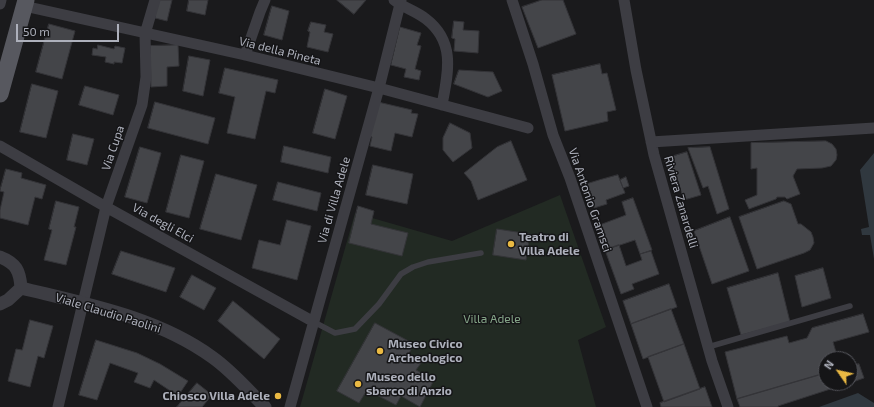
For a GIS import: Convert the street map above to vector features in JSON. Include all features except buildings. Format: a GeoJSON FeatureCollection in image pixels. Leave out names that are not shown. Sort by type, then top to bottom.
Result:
{"type":"FeatureCollection","features":[{"type":"Feature","properties":{"kind":"main road"},"geometry":{"type":"LineString","coordinates":[[0,94],[25,3]]}},
{"type":"Feature","properties":{"kind":"street"},"geometry":{"type":"LineString","coordinates":[[0,4],[1,0]]}},
{"type":"Feature","properties":{"kind":"street","name":"Via Cupa"},"geometry":{"type":"LineString","coordinates":[[58,407],[106,207],[142,105],[146,77],[145,34],[155,0]]}},
{"type":"Feature","properties":{"kind":"street"},"geometry":{"type":"LineString","coordinates":[[246,55],[265,0]]}},
{"type":"Feature","properties":{"kind":"street","name":"Via Antonio Gramsci"},"geometry":{"type":"LineString","coordinates":[[512,0],[533,64],[553,135],[570,178],[647,407]]}},
{"type":"Feature","properties":{"kind":"street","name":"Riviera Zanardelli"},"geometry":{"type":"LineString","coordinates":[[624,0],[636,70],[651,142],[708,347],[728,407]]}},
{"type":"Feature","properties":{"kind":"street"},"geometry":{"type":"LineString","coordinates":[[398,2],[433,24],[446,45],[448,67],[442,105]]}},
{"type":"Feature","properties":{"kind":"street","name":"Via di Villa Adele"},"geometry":{"type":"LineString","coordinates":[[290,407],[379,88],[398,2]]}},
{"type":"Feature","properties":{"kind":"street","name":"Via della Pineta"},"geometry":{"type":"LineString","coordinates":[[25,3],[145,34],[246,55],[379,88],[528,128]]}},
{"type":"Feature","properties":{"kind":"street"},"geometry":{"type":"LineString","coordinates":[[651,142],[874,128]]}},
{"type":"Feature","properties":{"kind":"street","name":"Via degli Elci"},"geometry":{"type":"LineString","coordinates":[[0,146],[106,207],[314,322]]}},
{"type":"Feature","properties":{"kind":"street"},"geometry":{"type":"LineString","coordinates":[[0,257],[12,263],[20,273],[21,288],[8,300],[0,304]]}},
{"type":"Feature","properties":{"kind":"street","name":"Viale Claudio Paolini"},"geometry":{"type":"LineString","coordinates":[[21,288],[83,303],[151,324],[189,342],[222,364],[265,407]]}},
{"type":"Feature","properties":{"kind":"lane"},"geometry":{"type":"LineString","coordinates":[[314,322],[335,334],[355,329],[379,304],[401,274],[413,267],[428,262],[481,253]]}},
{"type":"Feature","properties":{"kind":"lane"},"geometry":{"type":"LineString","coordinates":[[708,347],[850,306]]}},
{"type":"Feature","properties":{"kind":"green space","name":"Villa Adele"},"geometry":{"type":"Polygon","coordinates":[[[560,195],[606,327],[578,340],[596,407],[300,407],[355,213],[452,241],[560,195]]]}},
{"type":"Feature","properties":{"kind":"shaded area"},"geometry":{"type":"Polygon","coordinates":[[[874,153],[874,259],[870,235],[862,235],[861,229],[869,227],[860,170],[874,153]]]}},
{"type":"Feature","properties":{"kind":"shaded area"},"geometry":{"type":"Polygon","coordinates":[[[858,393],[874,403],[874,407],[819,407],[858,393]]]}},
{"type":"Feature","properties":{"kind":"place","name":"Teatro di Villa Adele"},"geometry":{"type":"Point","coordinates":[511,244]}},
{"type":"Feature","properties":{"kind":"place","name":"Museo Civico Archeologico"},"geometry":{"type":"Point","coordinates":[380,351]}},
{"type":"Feature","properties":{"kind":"place","name":"Museo dello sbarco di Anzio"},"geometry":{"type":"Point","coordinates":[358,384]}},
{"type":"Feature","properties":{"kind":"place","name":"Chiosco Villa Adele"},"geometry":{"type":"Point","coordinates":[278,396]}}]}
